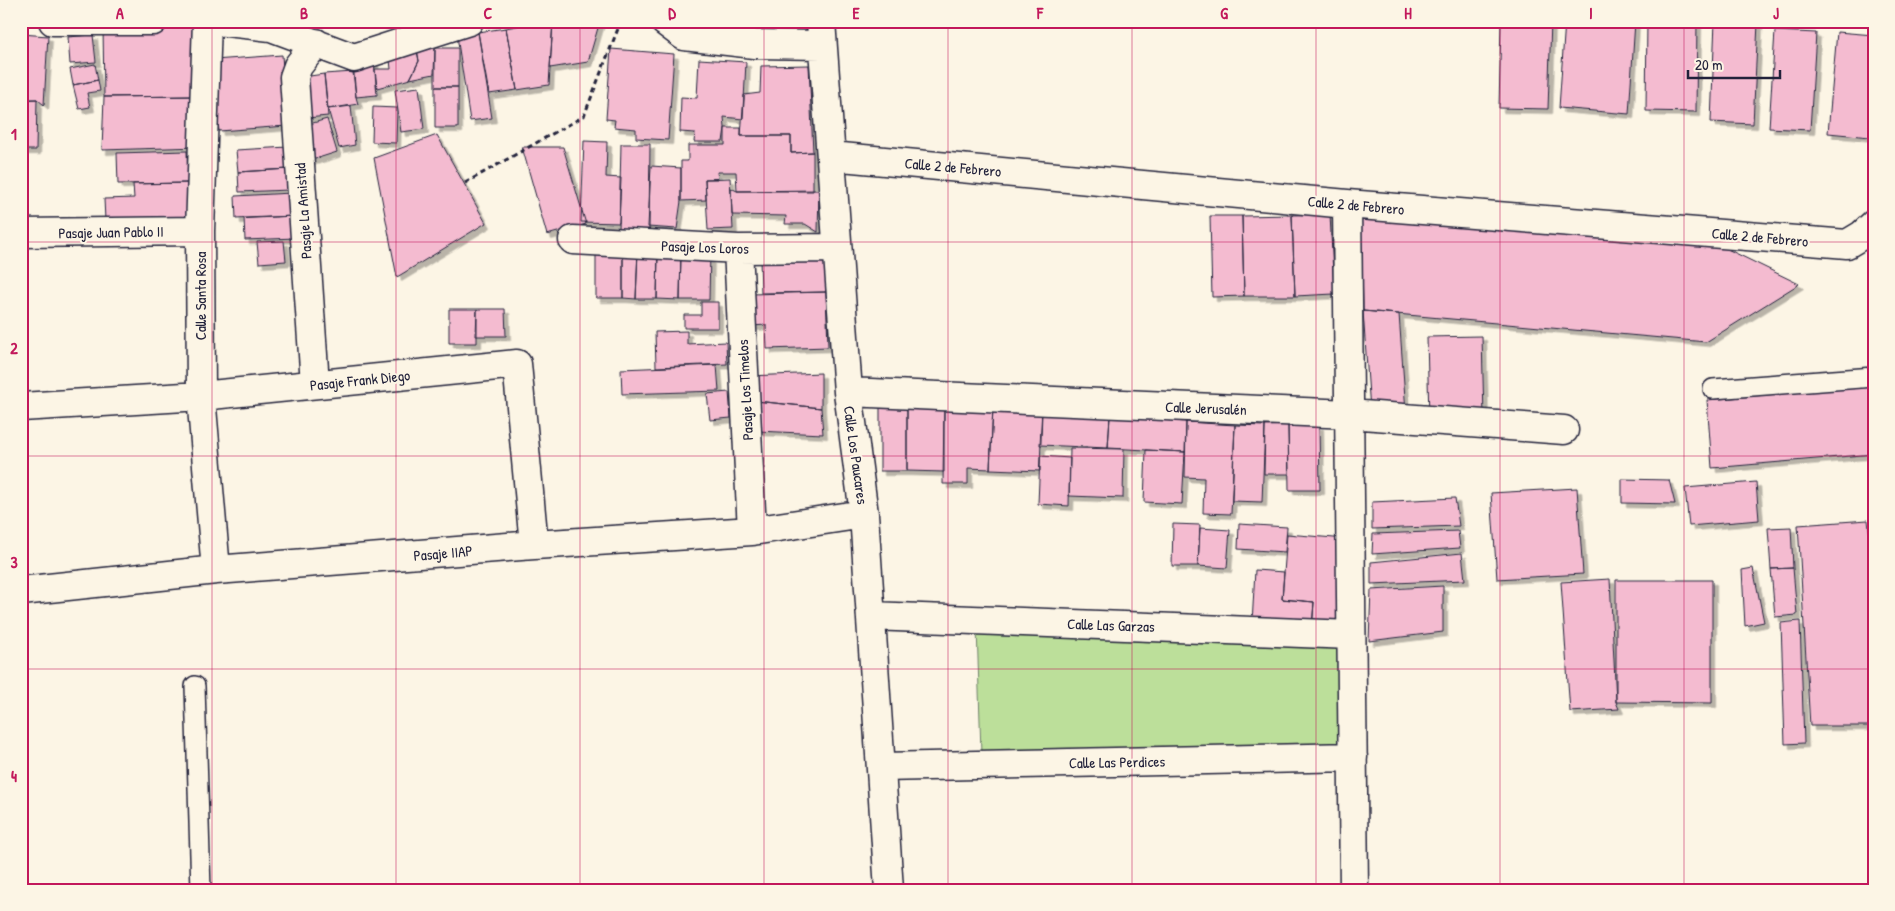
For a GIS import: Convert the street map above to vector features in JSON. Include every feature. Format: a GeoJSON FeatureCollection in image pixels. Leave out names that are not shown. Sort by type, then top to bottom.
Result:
{"type":"FeatureCollection","features":[{"type":"Feature","properties":{"kind":"street"},"geometry":{"type":"LineString","coordinates":[[53,21],[153,21]]}},
{"type":"Feature","properties":{"kind":"street","name":"Calle Santa Rosa"},"geometry":{"type":"LineString","coordinates":[[208,21],[200,231],[201,396],[216,570]]}},
{"type":"Feature","properties":{"kind":"street"},"geometry":{"type":"LineString","coordinates":[[217,21],[271,27],[354,58],[469,21]]}},
{"type":"Feature","properties":{"kind":"street"},"geometry":{"type":"LineString","coordinates":[[664,21],[684,36],[754,44],[822,33]]}},
{"type":"Feature","properties":{"kind":"street","name":"Calle Los Paucares"},"geometry":{"type":"LineString","coordinates":[[822,33],[836,248],[848,392],[864,514],[889,890]]}},
{"type":"Feature","properties":{"kind":"street","name":"Pasaje La Amistad"},"geometry":{"type":"LineString","coordinates":[[315,384],[294,77],[298,66],[316,44]]}},
{"type":"Feature","properties":{"kind":"street","name":"Calle 2 de Febrero"},"geometry":{"type":"LineString","coordinates":[[831,156],[1347,204],[1847,244],[1862,235],[1874,224]]}},
{"type":"Feature","properties":{"kind":"street"},"geometry":{"type":"LineString","coordinates":[[1347,204],[1354,890]]}},
{"type":"Feature","properties":{"kind":"street","name":"Pasaje Juan Pablo II"},"geometry":{"type":"LineString","coordinates":[[21,233],[200,231]]}},
{"type":"Feature","properties":{"kind":"street","name":"Pasaje Los Loros"},"geometry":{"type":"LineString","coordinates":[[573,240],[738,249],[836,248]]}},
{"type":"Feature","properties":{"kind":"street","name":"Pasaje Los Timelos"},"geometry":{"type":"LineString","coordinates":[[738,249],[752,531]]}},
{"type":"Feature","properties":{"kind":"street","name":"Pasaje Frank Diego"},"geometry":{"type":"LineString","coordinates":[[21,408],[201,396],[517,364],[534,545]]}},
{"type":"Feature","properties":{"kind":"street","name":"Calle Jerusalén"},"geometry":{"type":"LineString","coordinates":[[848,392],[1350,414],[1564,430]]}},
{"type":"Feature","properties":{"kind":"street","name":"Pasaje IIAP"},"geometry":{"type":"LineString","coordinates":[[21,591],[216,570],[534,545],[752,531],[864,514]]}},
{"type":"Feature","properties":{"kind":"street","name":"Calle Las Garzas"},"geometry":{"type":"LineString","coordinates":[[871,616],[1351,635]]}},
{"type":"Feature","properties":{"kind":"street","name":"Calle Las Perdices"},"geometry":{"type":"LineString","coordinates":[[882,767],[1352,757]]}},
{"type":"Feature","properties":{"kind":"lane"},"geometry":{"type":"LineString","coordinates":[[1713,389],[1874,377]]}},
{"type":"Feature","properties":{"kind":"lane"},"geometry":{"type":"LineString","coordinates":[[195,686],[201,890]]}},
{"type":"Feature","properties":{"kind":"path"},"geometry":{"type":"LineString","coordinates":[[465,183],[584,116],[621,21]]}},
{"type":"Feature","properties":{"kind":"green space"},"geometry":{"type":"Polygon","coordinates":[[[977,627],[1341,641],[1342,757],[981,753],[977,627]]]}},
{"type":"Feature","properties":{"kind":"building"},"geometry":{"type":"Polygon","coordinates":[[[542,21],[553,21],[549,85],[517,90],[506,28],[542,21]]]}},
{"type":"Feature","properties":{"kind":"building"},"geometry":{"type":"Polygon","coordinates":[[[553,21],[600,21],[588,62],[550,68],[553,21]]]}},
{"type":"Feature","properties":{"kind":"building"},"geometry":{"type":"Polygon","coordinates":[[[1501,21],[1551,21],[1548,109],[1499,108],[1501,21]]]}},
{"type":"Feature","properties":{"kind":"building"},"geometry":{"type":"Polygon","coordinates":[[[1565,21],[1635,21],[1629,114],[1559,108],[1565,21]]]}},
{"type":"Feature","properties":{"kind":"building"},"geometry":{"type":"Polygon","coordinates":[[[1647,21],[1697,21],[1696,112],[1646,111],[1647,21]]]}},
{"type":"Feature","properties":{"kind":"building"},"geometry":{"type":"Polygon","coordinates":[[[1715,21],[1758,23],[1753,124],[1711,122],[1715,21]]]}},
{"type":"Feature","properties":{"kind":"building"},"geometry":{"type":"Polygon","coordinates":[[[103,26],[195,26],[196,96],[104,97],[103,26]]]}},
{"type":"Feature","properties":{"kind":"building"},"geometry":{"type":"Polygon","coordinates":[[[506,28],[517,90],[489,94],[478,32],[506,28]]]}},
{"type":"Feature","properties":{"kind":"building"},"geometry":{"type":"Polygon","coordinates":[[[1775,31],[1816,33],[1810,130],[1769,128],[1775,31]]]}},
{"type":"Feature","properties":{"kind":"building"},"geometry":{"type":"Polygon","coordinates":[[[478,32],[492,118],[470,121],[457,36],[478,32]]]}},
{"type":"Feature","properties":{"kind":"building"},"geometry":{"type":"Polygon","coordinates":[[[1837,32],[1874,35],[1874,96],[1870,137],[1828,133],[1837,32]]]}},
{"type":"Feature","properties":{"kind":"building"},"geometry":{"type":"Polygon","coordinates":[[[21,34],[48,36],[44,105],[37,99],[21,100],[21,34]]]}},
{"type":"Feature","properties":{"kind":"building"},"geometry":{"type":"Polygon","coordinates":[[[93,35],[96,62],[70,64],[68,37],[93,35]]]}},
{"type":"Feature","properties":{"kind":"building"},"geometry":{"type":"Polygon","coordinates":[[[435,48],[458,48],[458,87],[435,87],[435,48]]]}},
{"type":"Feature","properties":{"kind":"building"},"geometry":{"type":"Polygon","coordinates":[[[435,48],[434,74],[410,79],[419,61],[417,50],[435,48]]]}},
{"type":"Feature","properties":{"kind":"building"},"geometry":{"type":"Polygon","coordinates":[[[611,49],[674,54],[668,140],[636,138],[636,129],[614,127],[615,120],[606,119],[611,49]]]}},
{"type":"Feature","properties":{"kind":"building"},"geometry":{"type":"Polygon","coordinates":[[[417,50],[419,61],[410,79],[377,88],[375,69],[391,69],[390,60],[417,50]]]}},
{"type":"Feature","properties":{"kind":"building"},"geometry":{"type":"Polygon","coordinates":[[[282,55],[287,126],[219,131],[218,122],[210,123],[214,60],[282,55]]]}},
{"type":"Feature","properties":{"kind":"building"},"geometry":{"type":"Polygon","coordinates":[[[699,59],[746,62],[743,119],[724,117],[723,142],[694,142],[695,133],[680,132],[681,97],[697,98],[699,59]]]}},
{"type":"Feature","properties":{"kind":"building"},"geometry":{"type":"Polygon","coordinates":[[[374,61],[377,95],[356,97],[353,63],[374,61]]]}},
{"type":"Feature","properties":{"kind":"building"},"geometry":{"type":"Polygon","coordinates":[[[95,64],[98,80],[73,85],[70,69],[95,64]]]}},
{"type":"Feature","properties":{"kind":"building"},"geometry":{"type":"Polygon","coordinates":[[[809,65],[813,152],[791,153],[791,136],[741,136],[744,95],[760,93],[761,66],[809,65]]]}},
{"type":"Feature","properties":{"kind":"building"},"geometry":{"type":"Polygon","coordinates":[[[353,72],[358,104],[328,109],[324,74],[353,72]]]}},
{"type":"Feature","properties":{"kind":"building"},"geometry":{"type":"Polygon","coordinates":[[[324,74],[328,116],[307,118],[303,77],[324,74]]]}},
{"type":"Feature","properties":{"kind":"building"},"geometry":{"type":"Polygon","coordinates":[[[98,80],[100,91],[87,93],[90,107],[79,109],[73,85],[98,80]]]}},
{"type":"Feature","properties":{"kind":"building"},"geometry":{"type":"Polygon","coordinates":[[[419,87],[424,129],[401,132],[395,90],[419,87]]]}},
{"type":"Feature","properties":{"kind":"building"},"geometry":{"type":"Polygon","coordinates":[[[435,87],[458,87],[458,128],[435,128],[435,87]]]}},
{"type":"Feature","properties":{"kind":"building"},"geometry":{"type":"Polygon","coordinates":[[[196,96],[199,147],[102,150],[104,97],[196,96]]]}},
{"type":"Feature","properties":{"kind":"building"},"geometry":{"type":"Polygon","coordinates":[[[21,99],[37,99],[36,150],[21,150],[21,99]]]}},
{"type":"Feature","properties":{"kind":"building"},"geometry":{"type":"Polygon","coordinates":[[[351,106],[355,145],[339,148],[328,109],[351,106]]]}},
{"type":"Feature","properties":{"kind":"building"},"geometry":{"type":"Polygon","coordinates":[[[373,107],[397,108],[396,143],[372,142],[373,107]]]}},
{"type":"Feature","properties":{"kind":"building"},"geometry":{"type":"Polygon","coordinates":[[[327,119],[337,152],[309,161],[306,125],[327,119]]]}},
{"type":"Feature","properties":{"kind":"building"},"geometry":{"type":"Polygon","coordinates":[[[725,128],[741,128],[741,136],[791,136],[791,153],[813,152],[813,191],[737,191],[736,172],[717,172],[718,179],[705,179],[706,200],[681,201],[681,161],[688,161],[688,145],[725,145],[725,128]]]}},
{"type":"Feature","properties":{"kind":"building"},"geometry":{"type":"Polygon","coordinates":[[[437,135],[486,223],[397,277],[374,158],[437,135]]]}},
{"type":"Feature","properties":{"kind":"building"},"geometry":{"type":"Polygon","coordinates":[[[584,141],[607,142],[606,177],[621,178],[619,223],[581,222],[584,141]]]}},
{"type":"Feature","properties":{"kind":"building"},"geometry":{"type":"Polygon","coordinates":[[[621,144],[650,144],[649,230],[619,229],[621,144]]]}},
{"type":"Feature","properties":{"kind":"building"},"geometry":{"type":"Polygon","coordinates":[[[288,147],[289,169],[238,172],[236,150],[288,147]]]}},
{"type":"Feature","properties":{"kind":"building"},"geometry":{"type":"Polygon","coordinates":[[[522,147],[563,147],[586,224],[547,235],[522,147]]]}},
{"type":"Feature","properties":{"kind":"building"},"geometry":{"type":"Polygon","coordinates":[[[187,151],[188,183],[118,184],[117,153],[187,151]]]}},
{"type":"Feature","properties":{"kind":"building"},"geometry":{"type":"Polygon","coordinates":[[[651,166],[681,168],[681,201],[677,229],[648,227],[651,166]]]}},
{"type":"Feature","properties":{"kind":"building"},"geometry":{"type":"Polygon","coordinates":[[[289,169],[290,190],[239,192],[238,172],[289,169]]]}},
{"type":"Feature","properties":{"kind":"building"},"geometry":{"type":"Polygon","coordinates":[[[730,178],[733,229],[708,230],[705,179],[730,178]]]}},
{"type":"Feature","properties":{"kind":"building"},"geometry":{"type":"Polygon","coordinates":[[[188,183],[188,217],[105,220],[104,199],[134,198],[133,184],[188,183]]]}},
{"type":"Feature","properties":{"kind":"building"},"geometry":{"type":"Polygon","coordinates":[[[731,188],[737,191],[819,190],[818,232],[805,224],[785,224],[786,216],[732,215],[731,188]]]}},
{"type":"Feature","properties":{"kind":"building"},"geometry":{"type":"Polygon","coordinates":[[[292,193],[294,216],[236,219],[235,196],[292,193]]]}},
{"type":"Feature","properties":{"kind":"building"},"geometry":{"type":"Polygon","coordinates":[[[1330,214],[1334,294],[1295,296],[1292,215],[1330,214]]]}},
{"type":"Feature","properties":{"kind":"building"},"geometry":{"type":"Polygon","coordinates":[[[1292,215],[1295,296],[1244,296],[1242,216],[1292,215]]]}},
{"type":"Feature","properties":{"kind":"building"},"geometry":{"type":"Polygon","coordinates":[[[294,216],[296,238],[245,240],[244,218],[294,216]]]}},
{"type":"Feature","properties":{"kind":"building"},"geometry":{"type":"Polygon","coordinates":[[[1210,216],[1242,216],[1244,296],[1212,297],[1210,216]]]}},
{"type":"Feature","properties":{"kind":"building"},"geometry":{"type":"Polygon","coordinates":[[[1361,217],[1719,245],[1799,284],[1706,342],[1363,311],[1361,217]]]}},
{"type":"Feature","properties":{"kind":"building"},"geometry":{"type":"Polygon","coordinates":[[[284,241],[286,261],[259,263],[257,242],[284,241]]]}},
{"type":"Feature","properties":{"kind":"building"},"geometry":{"type":"Polygon","coordinates":[[[596,248],[623,249],[623,298],[596,298],[596,248]]]}},
{"type":"Feature","properties":{"kind":"building"},"geometry":{"type":"Polygon","coordinates":[[[623,249],[638,250],[636,299],[623,298],[623,249]]]}},
{"type":"Feature","properties":{"kind":"building"},"geometry":{"type":"Polygon","coordinates":[[[638,250],[658,251],[657,299],[636,299],[638,250]]]}},
{"type":"Feature","properties":{"kind":"building"},"geometry":{"type":"Polygon","coordinates":[[[658,251],[681,251],[680,300],[657,299],[658,251]]]}},
{"type":"Feature","properties":{"kind":"building"},"geometry":{"type":"Polygon","coordinates":[[[681,251],[710,252],[709,300],[680,300],[681,251]]]}},
{"type":"Feature","properties":{"kind":"building"},"geometry":{"type":"Polygon","coordinates":[[[826,258],[826,292],[761,293],[760,259],[826,258]]]}},
{"type":"Feature","properties":{"kind":"building"},"geometry":{"type":"Polygon","coordinates":[[[826,292],[828,347],[767,349],[766,325],[752,326],[751,294],[826,292]]]}},
{"type":"Feature","properties":{"kind":"building"},"geometry":{"type":"Polygon","coordinates":[[[701,302],[718,302],[718,328],[684,328],[684,315],[701,315],[701,302]]]}},
{"type":"Feature","properties":{"kind":"building"},"geometry":{"type":"Polygon","coordinates":[[[449,309],[477,309],[477,343],[449,343],[449,309]]]}},
{"type":"Feature","properties":{"kind":"building"},"geometry":{"type":"Polygon","coordinates":[[[477,309],[505,309],[506,336],[476,336],[477,309]]]}},
{"type":"Feature","properties":{"kind":"building"},"geometry":{"type":"Polygon","coordinates":[[[1363,311],[1399,314],[1406,412],[1370,410],[1363,311]]]}},
{"type":"Feature","properties":{"kind":"building"},"geometry":{"type":"Polygon","coordinates":[[[687,331],[687,344],[726,342],[727,364],[656,367],[655,332],[687,331]]]}},
{"type":"Feature","properties":{"kind":"building"},"geometry":{"type":"Polygon","coordinates":[[[1482,336],[1484,418],[1429,419],[1427,337],[1482,336]]]}},
{"type":"Feature","properties":{"kind":"building"},"geometry":{"type":"Polygon","coordinates":[[[717,365],[719,391],[622,394],[621,369],[717,365]]]}},
{"type":"Feature","properties":{"kind":"building"},"geometry":{"type":"Polygon","coordinates":[[[821,373],[821,408],[756,401],[749,376],[821,373]]]}},
{"type":"Feature","properties":{"kind":"building"},"geometry":{"type":"Polygon","coordinates":[[[1874,386],[1874,454],[1712,468],[1707,400],[1874,386]]]}},
{"type":"Feature","properties":{"kind":"building"},"geometry":{"type":"Polygon","coordinates":[[[729,392],[731,418],[710,420],[707,394],[729,392]]]}},
{"type":"Feature","properties":{"kind":"building"},"geometry":{"type":"Polygon","coordinates":[[[756,401],[821,408],[823,434],[757,431],[756,401]]]}},
{"type":"Feature","properties":{"kind":"building"},"geometry":{"type":"Polygon","coordinates":[[[880,405],[907,406],[907,471],[880,471],[880,405]]]}},
{"type":"Feature","properties":{"kind":"building"},"geometry":{"type":"Polygon","coordinates":[[[907,406],[944,406],[944,472],[907,471],[907,406]]]}},
{"type":"Feature","properties":{"kind":"building"},"geometry":{"type":"Polygon","coordinates":[[[944,406],[993,407],[990,469],[968,468],[968,484],[943,484],[944,406]]]}},
{"type":"Feature","properties":{"kind":"building"},"geometry":{"type":"Polygon","coordinates":[[[993,407],[1042,410],[1040,471],[990,469],[993,407]]]}},
{"type":"Feature","properties":{"kind":"building"},"geometry":{"type":"Polygon","coordinates":[[[1042,410],[1110,416],[1108,448],[1040,445],[1042,410]]]}},
{"type":"Feature","properties":{"kind":"building"},"geometry":{"type":"Polygon","coordinates":[[[1110,416],[1186,422],[1185,452],[1108,448],[1110,416]]]}},
{"type":"Feature","properties":{"kind":"building"},"geometry":{"type":"Polygon","coordinates":[[[1186,422],[1235,425],[1231,514],[1203,513],[1204,478],[1185,477],[1186,422]]]}},
{"type":"Feature","properties":{"kind":"building"},"geometry":{"type":"Polygon","coordinates":[[[1235,425],[1265,426],[1262,502],[1232,501],[1235,425]]]}},
{"type":"Feature","properties":{"kind":"building"},"geometry":{"type":"Polygon","coordinates":[[[1288,425],[1319,425],[1320,490],[1289,490],[1288,425]]]}},
{"type":"Feature","properties":{"kind":"building"},"geometry":{"type":"Polygon","coordinates":[[[1288,425],[1289,474],[1264,474],[1265,426],[1288,425]]]}},
{"type":"Feature","properties":{"kind":"building"},"geometry":{"type":"Polygon","coordinates":[[[1070,448],[1124,449],[1123,498],[1069,496],[1070,448]]]}},
{"type":"Feature","properties":{"kind":"building"},"geometry":{"type":"Polygon","coordinates":[[[1146,450],[1185,452],[1182,504],[1144,502],[1146,450]]]}},
{"type":"Feature","properties":{"kind":"building"},"geometry":{"type":"Polygon","coordinates":[[[1040,456],[1070,458],[1069,506],[1038,504],[1040,456]]]}},
{"type":"Feature","properties":{"kind":"building"},"geometry":{"type":"Polygon","coordinates":[[[1622,479],[1669,480],[1675,504],[1622,503],[1622,479]]]}},
{"type":"Feature","properties":{"kind":"building"},"geometry":{"type":"Polygon","coordinates":[[[1756,482],[1759,520],[1689,526],[1685,488],[1756,482]]]}},
{"type":"Feature","properties":{"kind":"building"},"geometry":{"type":"Polygon","coordinates":[[[1577,488],[1583,574],[1497,579],[1491,493],[1577,488]]]}},
{"type":"Feature","properties":{"kind":"building"},"geometry":{"type":"Polygon","coordinates":[[[1455,498],[1459,526],[1372,529],[1372,502],[1455,498]]]}},
{"type":"Feature","properties":{"kind":"building"},"geometry":{"type":"Polygon","coordinates":[[[1868,520],[1874,571],[1874,726],[1810,726],[1798,525],[1868,520]]]}},
{"type":"Feature","properties":{"kind":"building"},"geometry":{"type":"Polygon","coordinates":[[[1173,524],[1200,525],[1198,566],[1172,566],[1173,524]]]}},
{"type":"Feature","properties":{"kind":"building"},"geometry":{"type":"Polygon","coordinates":[[[1239,524],[1287,527],[1285,552],[1238,549],[1239,524]]]}},
{"type":"Feature","properties":{"kind":"building"},"geometry":{"type":"Polygon","coordinates":[[[1791,527],[1793,568],[1771,569],[1768,528],[1791,527]]]}},
{"type":"Feature","properties":{"kind":"building"},"geometry":{"type":"Polygon","coordinates":[[[1200,528],[1230,530],[1227,568],[1198,566],[1200,528]]]}},
{"type":"Feature","properties":{"kind":"building"},"geometry":{"type":"Polygon","coordinates":[[[1458,531],[1460,548],[1372,554],[1373,534],[1458,531]]]}},
{"type":"Feature","properties":{"kind":"building"},"geometry":{"type":"Polygon","coordinates":[[[1287,534],[1346,539],[1339,630],[1312,629],[1314,602],[1282,599],[1287,534]]]}},
{"type":"Feature","properties":{"kind":"building"},"geometry":{"type":"Polygon","coordinates":[[[1462,553],[1465,580],[1371,584],[1371,562],[1462,553]]]}},
{"type":"Feature","properties":{"kind":"building"},"geometry":{"type":"Polygon","coordinates":[[[1753,568],[1764,622],[1745,626],[1742,570],[1753,568]]]}},
{"type":"Feature","properties":{"kind":"building"},"geometry":{"type":"Polygon","coordinates":[[[1793,568],[1797,615],[1775,617],[1771,569],[1793,568]]]}},
{"type":"Feature","properties":{"kind":"building"},"geometry":{"type":"Polygon","coordinates":[[[1255,570],[1284,572],[1282,599],[1314,602],[1312,629],[1252,624],[1255,570]]]}},
{"type":"Feature","properties":{"kind":"building"},"geometry":{"type":"Polygon","coordinates":[[[1610,579],[1616,702],[1619,709],[1570,712],[1561,582],[1610,579]]]}},
{"type":"Feature","properties":{"kind":"building"},"geometry":{"type":"Polygon","coordinates":[[[1616,580],[1712,580],[1712,703],[1616,702],[1616,580]]]}},
{"type":"Feature","properties":{"kind":"building"},"geometry":{"type":"Polygon","coordinates":[[[1443,586],[1443,632],[1369,641],[1371,590],[1443,586]]]}},
{"type":"Feature","properties":{"kind":"building"},"geometry":{"type":"Polygon","coordinates":[[[1800,621],[1804,743],[1785,744],[1781,623],[1800,621]]]}}]}
